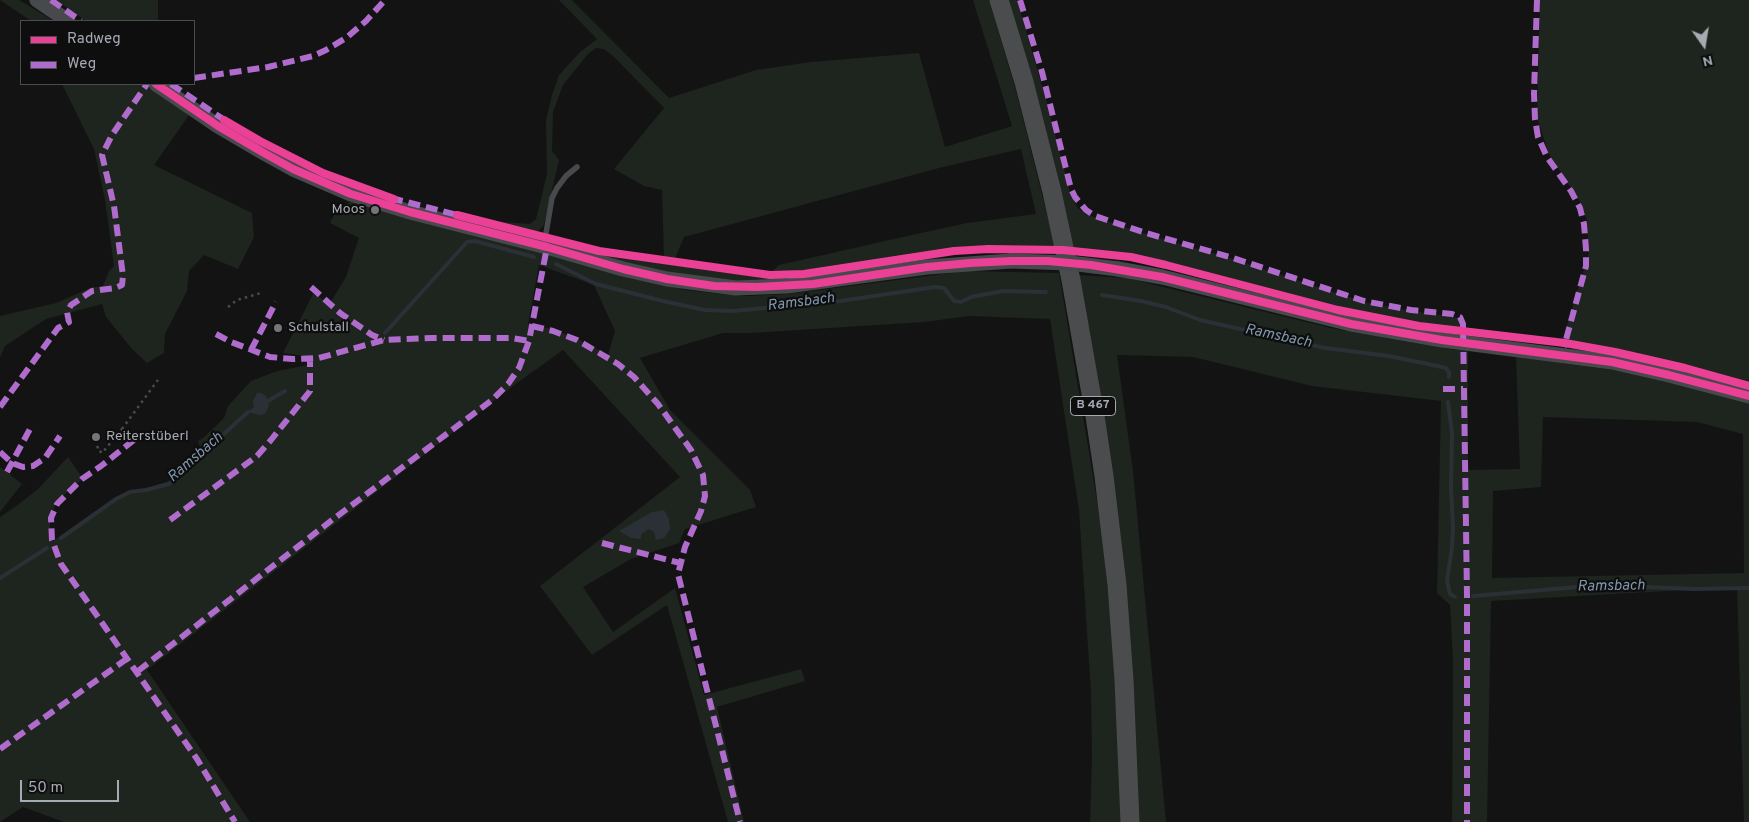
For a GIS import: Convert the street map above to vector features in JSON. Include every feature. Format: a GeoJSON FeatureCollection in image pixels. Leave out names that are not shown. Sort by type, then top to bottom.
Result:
{"type":"FeatureCollection","features":[{"type":"Feature","properties":{"kind":"main road","name":"B 467"},"geometry":{"type":"LineString","coordinates":[[1000,0],[1024,82],[1052,192],[1071,280],[1095,416],[1104,476],[1117,594],[1124,680],[1130,822]]}},
{"type":"Feature","properties":{"kind":"street"},"geometry":{"type":"LineString","coordinates":[[37,0],[67,20]]}},
{"type":"Feature","properties":{"kind":"street"},"geometry":{"type":"LineString","coordinates":[[158,85],[234,136],[294,169],[332,186],[392,207],[667,279],[736,288],[787,286],[927,267],[1011,261],[1070,263],[1118,268],[1162,277],[1350,324],[1442,340],[1612,362],[1669,374],[1749,396]]}},
{"type":"Feature","properties":{"kind":"lane"},"geometry":{"type":"LineString","coordinates":[[543,246],[552,198],[566,176],[577,167]]}},
{"type":"Feature","properties":{"kind":"path"},"geometry":{"type":"LineString","coordinates":[[228,307],[237,300],[261,293]]}},
{"type":"Feature","properties":{"kind":"path"},"geometry":{"type":"LineString","coordinates":[[98,446],[97,449],[102,454],[158,380]]}},
{"type":"Feature","properties":{"kind":"path"},"geometry":{"type":"LineString","coordinates":[[122,429],[134,440]]}},
{"type":"Feature","properties":{"kind":"shaded area"},"geometry":{"type":"Polygon","coordinates":[[[0,0],[19,0],[52,20],[30,20],[0,0]]]}},
{"type":"Feature","properties":{"kind":"shaded area"},"geometry":{"type":"Polygon","coordinates":[[[56,0],[158,0],[157,20],[85,20],[56,0]]]}},
{"type":"Feature","properties":{"kind":"shaded area"},"geometry":{"type":"Polygon","coordinates":[[[559,0],[572,0],[669,98],[756,70],[811,62],[919,53],[945,147],[1012,126],[973,0],[989,0],[1015,87],[1055,246],[954,250],[803,272],[771,273],[779,265],[916,234],[967,223],[1036,214],[1021,149],[943,167],[684,237],[674,261],[664,259],[662,190],[644,186],[614,169],[664,108],[613,56],[604,49],[596,48],[588,54],[563,85],[553,112],[552,151],[559,160],[544,225],[537,232],[488,221],[530,224],[536,219],[547,174],[546,120],[552,95],[559,75],[580,52],[597,39],[559,0]]]}},
{"type":"Feature","properties":{"kind":"shaded area"},"geometry":{"type":"Polygon","coordinates":[[[1008,0],[1017,0],[1047,103],[1070,192],[1077,207],[1085,214],[1233,259],[1364,302],[1451,316],[1459,319],[1461,325],[1459,329],[1419,325],[1339,309],[1132,256],[1074,248],[1008,0]]]}},
{"type":"Feature","properties":{"kind":"shaded area"},"geometry":{"type":"Polygon","coordinates":[[[1540,0],[1749,0],[1749,384],[1635,354],[1562,342],[1589,253],[1587,220],[1580,202],[1549,154],[1537,118],[1540,0]]]}},
{"type":"Feature","properties":{"kind":"shaded area"},"geometry":{"type":"Polygon","coordinates":[[[62,85],[144,85],[189,115],[154,165],[252,213],[254,237],[238,269],[204,255],[189,271],[187,291],[165,334],[164,353],[147,363],[132,349],[106,317],[102,304],[46,319],[5,346],[0,358],[0,316],[56,303],[90,288],[103,286],[109,271],[114,266],[105,200],[94,149],[62,85]]]}},
{"type":"Feature","properties":{"kind":"shaded area"},"geometry":{"type":"Polygon","coordinates":[[[352,201],[393,215],[553,255],[630,277],[685,290],[722,294],[747,296],[789,294],[966,271],[1059,273],[1101,524],[1114,647],[1122,822],[1090,822],[1092,758],[1091,693],[1079,510],[1050,319],[969,316],[924,322],[752,333],[723,333],[640,358],[670,410],[750,490],[756,507],[685,529],[679,543],[631,559],[583,587],[613,632],[675,588],[704,695],[801,669],[805,681],[717,707],[744,822],[728,822],[667,605],[592,655],[540,586],[680,477],[563,350],[513,386],[147,670],[250,822],[64,822],[23,807],[0,822],[0,517],[38,489],[68,457],[83,479],[56,503],[50,518],[51,540],[53,541],[115,498],[169,481],[201,451],[198,441],[222,420],[228,406],[251,381],[277,371],[313,364],[311,357],[283,353],[313,294],[330,303],[346,277],[359,238],[330,223],[337,209],[352,201]],[[539,265],[528,324],[552,329],[578,339],[608,355],[615,331],[594,285],[539,265]]]}},
{"type":"Feature","properties":{"kind":"shaded area"},"geometry":{"type":"Polygon","coordinates":[[[558,244],[642,261],[792,278],[764,281],[729,281],[665,272],[558,244]]]}},
{"type":"Feature","properties":{"kind":"shaded area"},"geometry":{"type":"Polygon","coordinates":[[[1079,275],[1127,278],[1331,328],[1455,350],[1468,350],[1468,470],[1520,469],[1516,357],[1635,373],[1749,403],[1749,822],[1744,822],[1737,587],[1491,601],[1487,822],[1452,822],[1453,662],[1450,605],[1437,593],[1441,401],[1312,386],[1193,357],[1117,355],[1133,471],[1166,822],[1138,822],[1130,649],[1113,473],[1079,275]],[[1543,417],[1541,487],[1493,491],[1492,578],[1744,573],[1743,434],[1697,422],[1543,417]]]}},
{"type":"Feature","properties":{"kind":"shaded area"},"geometry":{"type":"Polygon","coordinates":[[[257,393],[266,396],[268,401],[269,406],[265,414],[260,415],[248,412],[254,407],[253,401],[257,393]]]}},
{"type":"Feature","properties":{"kind":"shaded area"},"geometry":{"type":"Polygon","coordinates":[[[0,467],[22,484],[0,512],[0,467]]]}},
{"type":"Feature","properties":{"kind":"shaded area"},"geometry":{"type":"Polygon","coordinates":[[[664,510],[669,519],[670,529],[664,538],[656,540],[654,532],[649,529],[641,534],[641,539],[631,538],[619,531],[652,512],[664,510]]]}},
{"type":"Feature","properties":{"kind":"waterway","name":"Ramsbach"},"geometry":{"type":"LineString","coordinates":[[385,333],[467,242],[475,241],[534,257]]}},
{"type":"Feature","properties":{"kind":"waterway","name":"Ramsbach"},"geometry":{"type":"LineString","coordinates":[[556,264],[596,284],[705,310],[733,311],[840,301],[935,287],[944,288],[954,301],[961,302],[971,297],[1003,291],[1046,292]]}},
{"type":"Feature","properties":{"kind":"waterway","name":"Ramsbach"},"geometry":{"type":"LineString","coordinates":[[1102,295],[1141,301],[1166,307],[1200,320],[1325,348],[1389,356],[1446,368],[1449,372],[1449,377]]}},
{"type":"Feature","properties":{"kind":"waterway","name":"Ramsbach"},"geometry":{"type":"LineString","coordinates":[[268,401],[285,391]]}},
{"type":"Feature","properties":{"kind":"waterway","name":"Ramsbach"},"geometry":{"type":"LineString","coordinates":[[1448,402],[1452,433],[1451,488],[1453,527],[1447,581],[1450,594],[1455,597]]}},
{"type":"Feature","properties":{"kind":"waterway","name":"Ramsbach"},"geometry":{"type":"LineString","coordinates":[[61,538],[116,499],[130,492],[169,484],[248,412]]}},
{"type":"Feature","properties":{"kind":"waterway","name":"Ramsbach"},"geometry":{"type":"LineString","coordinates":[[0,578],[47,548]]}},
{"type":"Feature","properties":{"kind":"waterway","name":"Ramsbach"},"geometry":{"type":"LineString","coordinates":[[1473,596],[1601,585],[1694,589],[1749,588]]}},
{"type":"Feature","properties":{"kind":"marked path"},"geometry":{"type":"LineString","coordinates":[[51,0],[80,20]]}},
{"type":"Feature","properties":{"kind":"marked path"},"geometry":{"type":"LineString","coordinates":[[195,78],[268,67],[313,56],[346,38],[366,21],[385,0]]}},
{"type":"Feature","properties":{"kind":"marked path"},"geometry":{"type":"LineString","coordinates":[[1020,0],[1042,72],[1071,189],[1086,210],[1095,216],[1146,233],[1233,258],[1364,301],[1411,310],[1452,314],[1460,317],[1463,324],[1467,596],[1467,822]]}},
{"type":"Feature","properties":{"kind":"marked path"},"geometry":{"type":"LineString","coordinates":[[1537,0],[1534,94],[1538,137],[1547,157],[1571,191],[1580,208],[1584,224],[1586,249],[1586,266],[1564,347]]}},
{"type":"Feature","properties":{"kind":"marked path"},"geometry":{"type":"LineString","coordinates":[[0,407],[58,328],[69,322],[67,312],[71,305],[92,291],[115,288],[122,285],[123,276],[114,206],[102,155],[112,135],[146,85]]}},
{"type":"Feature","properties":{"kind":"marked path"},"geometry":{"type":"LineString","coordinates":[[172,85],[226,121]]}},
{"type":"Feature","properties":{"kind":"marked path"},"geometry":{"type":"LineString","coordinates":[[391,198],[461,216]]}},
{"type":"Feature","properties":{"kind":"marked path"},"geometry":{"type":"LineString","coordinates":[[138,671],[332,520],[492,400],[508,384],[519,368],[529,341],[547,247]]}},
{"type":"Feature","properties":{"kind":"marked path"},"geometry":{"type":"LineString","coordinates":[[311,287],[340,313],[372,335],[384,340]]}},
{"type":"Feature","properties":{"kind":"marked path"},"geometry":{"type":"LineString","coordinates":[[251,350],[276,302]]}},
{"type":"Feature","properties":{"kind":"marked path"},"geometry":{"type":"LineString","coordinates":[[532,326],[577,340],[618,364],[634,377],[658,404],[691,450],[703,475],[705,496],[701,511],[685,547],[678,574],[740,822]]}},
{"type":"Feature","properties":{"kind":"marked path"},"geometry":{"type":"LineString","coordinates":[[216,334],[270,357],[293,359],[319,358],[384,340],[512,338],[529,341]]}},
{"type":"Feature","properties":{"kind":"marked path"},"geometry":{"type":"LineString","coordinates":[[170,520],[257,456],[271,440],[310,391],[310,359]]}},
{"type":"Feature","properties":{"kind":"marked path"},"geometry":{"type":"LineString","coordinates":[[1443,389],[1463,389]]}},
{"type":"Feature","properties":{"kind":"marked path"},"geometry":{"type":"LineString","coordinates":[[7,472],[31,427]]}},
{"type":"Feature","properties":{"kind":"marked path"},"geometry":{"type":"LineString","coordinates":[[0,452],[12,463],[23,467],[33,466],[45,458],[60,436]]}},
{"type":"Feature","properties":{"kind":"marked path"},"geometry":{"type":"LineString","coordinates":[[134,440],[82,479],[57,504],[51,518],[52,540],[61,564],[197,759],[235,822]]}},
{"type":"Feature","properties":{"kind":"marked path"},"geometry":{"type":"LineString","coordinates":[[602,543],[680,563]]}},
{"type":"Feature","properties":{"kind":"marked path"},"geometry":{"type":"LineString","coordinates":[[0,749],[128,658]]}},
{"type":"Feature","properties":{"kind":"cycle path"},"geometry":{"type":"LineString","coordinates":[[157,85],[218,126],[264,153],[293,169],[351,194],[410,212],[667,279],[714,286],[757,287],[813,284],[927,267],[970,263],[1048,261],[1091,265],[1162,277],[1351,324],[1442,340],[1612,362],[1749,396]]}},
{"type":"Feature","properties":{"kind":"cycle path"},"geometry":{"type":"LineString","coordinates":[[224,120],[260,141],[323,173],[394,199]]}},
{"type":"Feature","properties":{"kind":"cycle path"},"geometry":{"type":"LineString","coordinates":[[457,215],[599,251],[770,275],[804,274],[954,251],[988,249],[1063,250],[1131,257],[1338,310],[1419,326],[1565,343],[1615,352],[1685,368],[1749,386]]}},
{"type":"Feature","properties":{"kind":"place","name":"Moos"},"geometry":{"type":"Point","coordinates":[375,210]}},
{"type":"Feature","properties":{"kind":"place","name":"Schulstall"},"geometry":{"type":"Point","coordinates":[278,328]}},
{"type":"Feature","properties":{"kind":"place","name":"Reiterstüberl"},"geometry":{"type":"Point","coordinates":[96,437]}}]}
